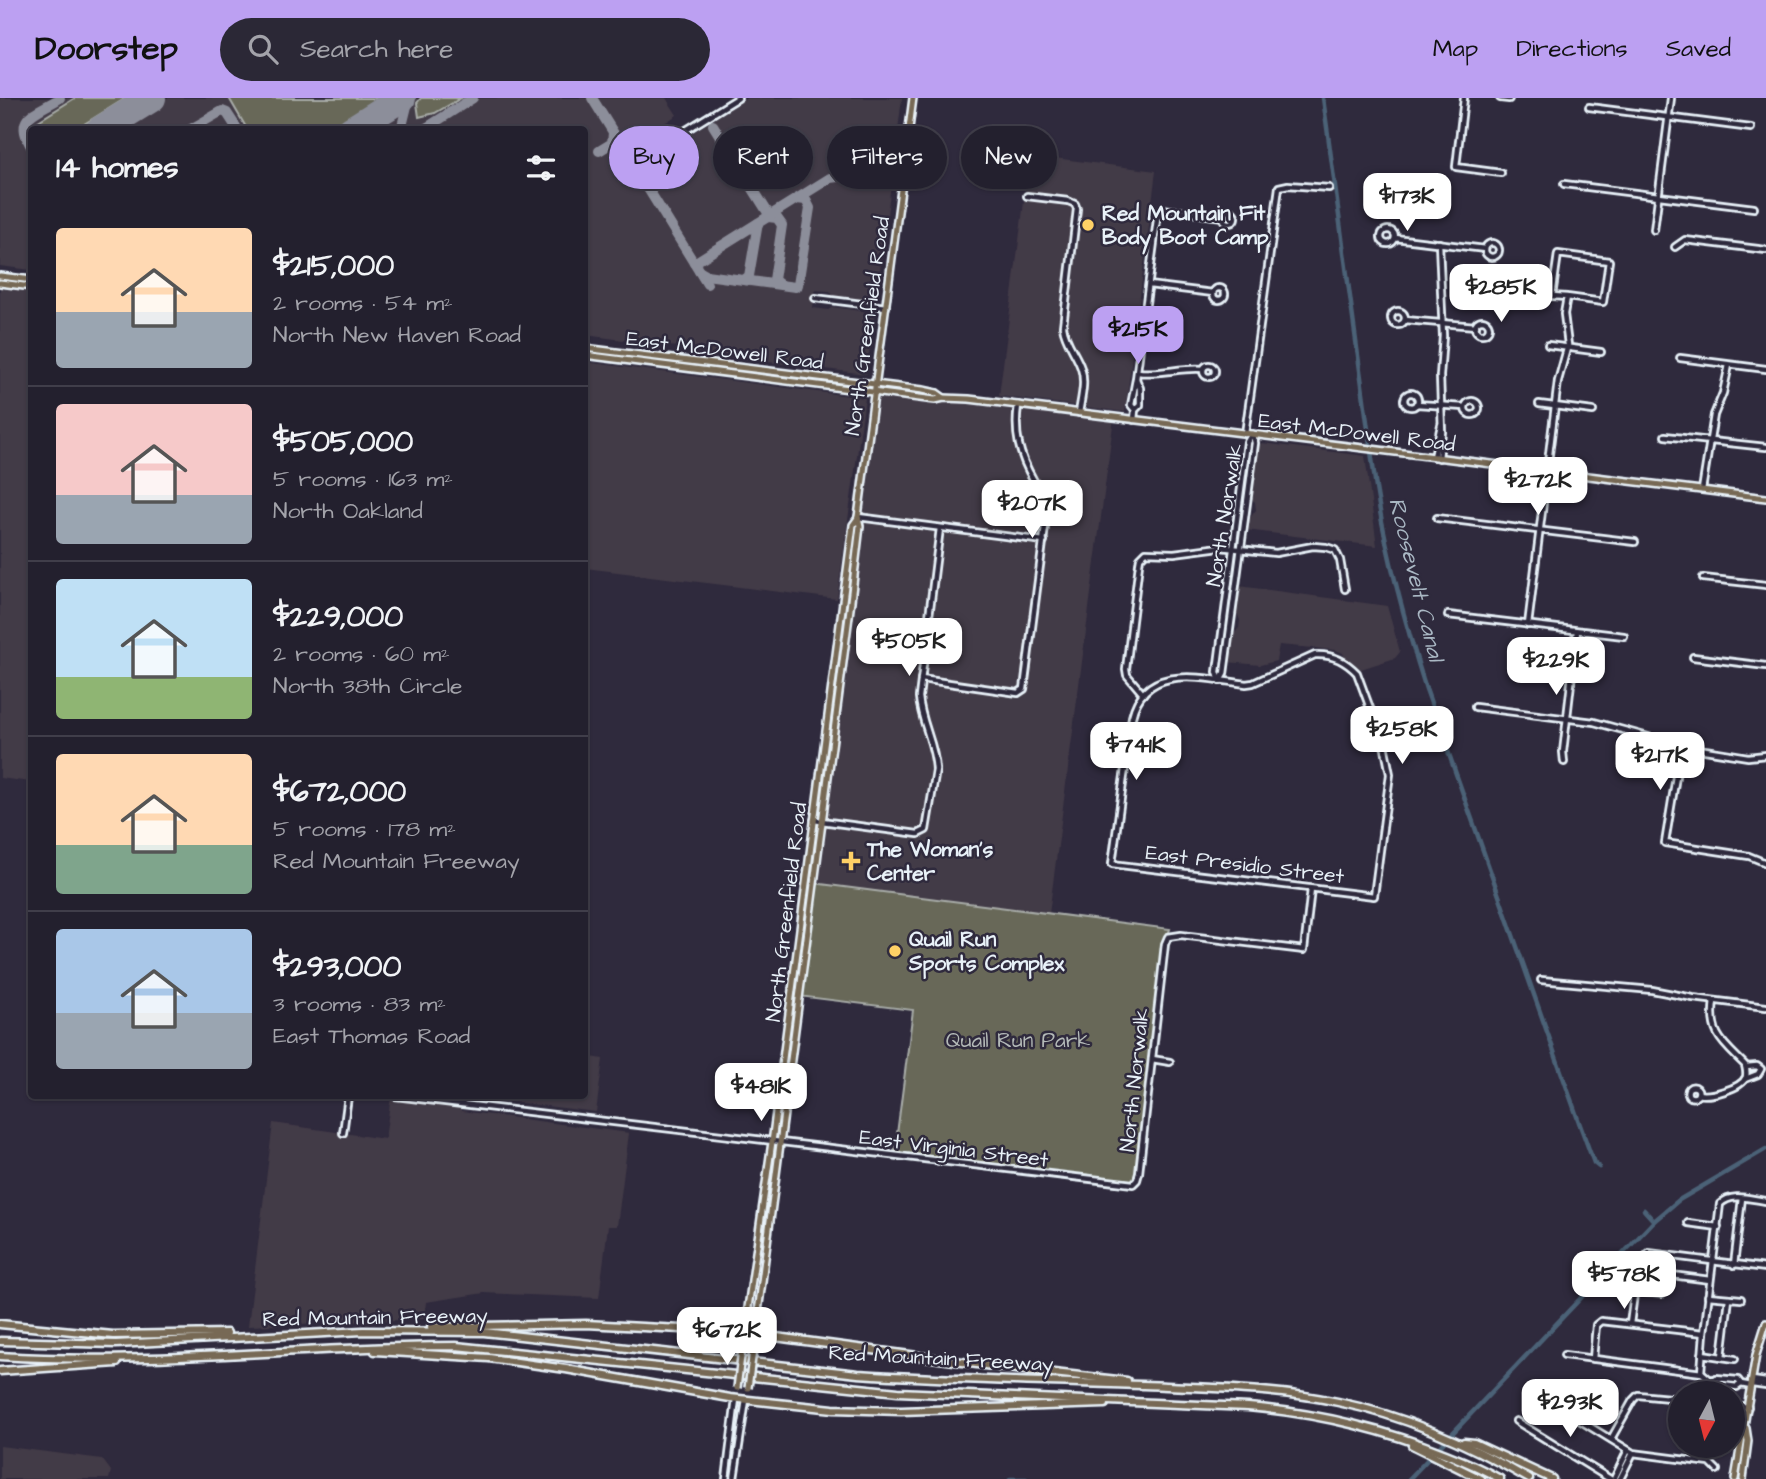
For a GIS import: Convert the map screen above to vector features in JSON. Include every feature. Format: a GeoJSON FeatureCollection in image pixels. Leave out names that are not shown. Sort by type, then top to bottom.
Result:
{"type":"FeatureCollection","features":[{"type":"Feature","properties":{"kind":"highway"},"geometry":{"type":"LineString","coordinates":[[0,1324],[113,1335],[226,1333],[253,1336]]}},
{"type":"Feature","properties":{"kind":"highway"},"geometry":{"type":"LineString","coordinates":[[421,1330],[438,1326],[586,1324],[744,1332],[1048,1373],[1206,1387]]}},
{"type":"Feature","properties":{"kind":"highway","name":"Red Mountain Freeway"},"geometry":{"type":"LineString","coordinates":[[0,1341],[116,1344],[421,1330],[528,1335],[858,1374],[1264,1391],[1337,1401],[1387,1414],[1459,1441],[1529,1479]]}},
{"type":"Feature","properties":{"kind":"highway","name":"Red Mountain Freeway"},"geometry":{"type":"LineString","coordinates":[[0,1356],[141,1360],[359,1348],[456,1346],[849,1388],[1272,1409],[1322,1417],[1398,1437],[1500,1479]]}},
{"type":"Feature","properties":{"kind":"highway"},"geometry":{"type":"LineString","coordinates":[[359,1348],[387,1353],[454,1355],[529,1363],[736,1399],[867,1411],[1093,1405],[1127,1401]]}},
{"type":"Feature","properties":{"kind":"highway"},"geometry":{"type":"LineString","coordinates":[[0,1371],[141,1360]]}},
{"type":"Feature","properties":{"kind":"highway"},"geometry":{"type":"LineString","coordinates":[[1459,1441],[1474,1443],[1552,1479]]}},
{"type":"Feature","properties":{"kind":"highway"},"geometry":{"type":"LineString","coordinates":[[1468,1467],[1481,1479]]}},
{"type":"Feature","properties":{"kind":"main road","name":"North Greenfield Road"},"geometry":{"type":"LineString","coordinates":[[746,1400],[913,98]]}},
{"type":"Feature","properties":{"kind":"main road"},"geometry":{"type":"LineString","coordinates":[[0,276],[28,280]]}},
{"type":"Feature","properties":{"kind":"main road"},"geometry":{"type":"LineString","coordinates":[[0,283],[28,286]]}},
{"type":"Feature","properties":{"kind":"main road","name":"East McDowell Road"},"geometry":{"type":"LineString","coordinates":[[588,349],[876,388],[936,400],[944,398],[1018,405],[1766,498]]}},
{"type":"Feature","properties":{"kind":"main road","name":"East McDowell Road"},"geometry":{"type":"LineString","coordinates":[[588,355],[686,364]]}},
{"type":"Feature","properties":{"kind":"main road","name":"North Greenfield Road"},"geometry":{"type":"LineString","coordinates":[[736,1399],[853,525],[858,517]]}},
{"type":"Feature","properties":{"kind":"main road"},"geometry":{"type":"LineString","coordinates":[[836,665],[834,700],[837,705]]}},
{"type":"Feature","properties":{"kind":"main road"},"geometry":{"type":"LineString","coordinates":[[1735,1479],[1759,1344],[1766,1323]]}},
{"type":"Feature","properties":{"kind":"main road"},"geometry":{"type":"LineString","coordinates":[[1742,1479],[1748,1441],[1746,1424]]}},
{"type":"Feature","properties":{"kind":"street"},"geometry":{"type":"LineString","coordinates":[[693,126],[738,98]]}},
{"type":"Feature","properties":{"kind":"street"},"geometry":{"type":"LineString","coordinates":[[1464,98],[1456,167],[1501,173]]}},
{"type":"Feature","properties":{"kind":"street"},"geometry":{"type":"LineString","coordinates":[[1500,98],[1509,99]]}},
{"type":"Feature","properties":{"kind":"street"},"geometry":{"type":"LineString","coordinates":[[1654,230],[1671,98]]}},
{"type":"Feature","properties":{"kind":"street"},"geometry":{"type":"LineString","coordinates":[[1589,107],[1752,128]]}},
{"type":"Feature","properties":{"kind":"street","name":"North Norwalk"},"geometry":{"type":"LineString","coordinates":[[1245,433],[1279,187],[1288,184],[1329,188]]}},
{"type":"Feature","properties":{"kind":"street"},"geometry":{"type":"LineString","coordinates":[[1564,184],[1754,208]]}},
{"type":"Feature","properties":{"kind":"street"},"geometry":{"type":"LineString","coordinates":[[1027,196],[1075,204],[1077,215],[1063,326],[1066,338],[1082,368],[1079,413]]}},
{"type":"Feature","properties":{"kind":"street"},"geometry":{"type":"LineString","coordinates":[[1134,420],[1135,410],[1140,405],[1141,394],[1136,379],[1158,212],[1163,209],[1223,216]]}},
{"type":"Feature","properties":{"kind":"street"},"geometry":{"type":"LineString","coordinates":[[1395,238],[1485,249]]}},
{"type":"Feature","properties":{"kind":"street"},"geometry":{"type":"LineString","coordinates":[[1675,247],[1685,240],[1766,250]]}},
{"type":"Feature","properties":{"kind":"street"},"geometry":{"type":"LineString","coordinates":[[1437,457],[1441,425],[1442,323],[1439,243]]}},
{"type":"Feature","properties":{"kind":"street"},"geometry":{"type":"LineString","coordinates":[[1558,254],[1609,261],[1603,302],[1567,297],[1552,296],[1558,254]]}},
{"type":"Feature","properties":{"kind":"street"},"geometry":{"type":"LineString","coordinates":[[1149,285],[1213,293]]}},
{"type":"Feature","properties":{"kind":"street"},"geometry":{"type":"LineString","coordinates":[[1528,625],[1558,382],[1567,348],[1564,314],[1567,297]]}},
{"type":"Feature","properties":{"kind":"street"},"geometry":{"type":"LineString","coordinates":[[815,298],[886,307]]}},
{"type":"Feature","properties":{"kind":"street"},"geometry":{"type":"LineString","coordinates":[[1405,320],[1476,326]]}},
{"type":"Feature","properties":{"kind":"street"},"geometry":{"type":"LineString","coordinates":[[1548,345],[1601,352]]}},
{"type":"Feature","properties":{"kind":"street"},"geometry":{"type":"LineString","coordinates":[[1680,358],[1766,369]]}},
{"type":"Feature","properties":{"kind":"street"},"geometry":{"type":"LineString","coordinates":[[1702,490],[1714,415],[1723,393],[1729,365]]}},
{"type":"Feature","properties":{"kind":"street"},"geometry":{"type":"LineString","coordinates":[[1137,372],[1153,374],[1203,369]]}},
{"type":"Feature","properties":{"kind":"street"},"geometry":{"type":"LineString","coordinates":[[1416,404],[1465,407]]}},
{"type":"Feature","properties":{"kind":"street"},"geometry":{"type":"LineString","coordinates":[[1539,404],[1593,411]]}},
{"type":"Feature","properties":{"kind":"street"},"geometry":{"type":"LineString","coordinates":[[921,679],[1021,692],[1024,689],[1044,541],[1046,506],[1018,448],[1018,405]]}},
{"type":"Feature","properties":{"kind":"street","name":"North Norwalk"},"geometry":{"type":"LineString","coordinates":[[1220,681],[1224,674],[1231,622],[1247,442],[1252,435]]}},
{"type":"Feature","properties":{"kind":"street"},"geometry":{"type":"LineString","coordinates":[[1665,436],[1766,447]]}},
{"type":"Feature","properties":{"kind":"street"},"geometry":{"type":"LineString","coordinates":[[858,517],[1044,541]]}},
{"type":"Feature","properties":{"kind":"street"},"geometry":{"type":"LineString","coordinates":[[1437,518],[1635,542]]}},
{"type":"Feature","properties":{"kind":"street"},"geometry":{"type":"LineString","coordinates":[[814,820],[918,834],[926,830],[936,770],[932,740],[920,709],[921,679],[940,528]]}},
{"type":"Feature","properties":{"kind":"street"},"geometry":{"type":"LineString","coordinates":[[1220,681],[1175,676],[1159,682],[1143,694],[1127,675],[1140,558],[1149,551],[1174,553],[1208,547],[1276,553],[1313,546],[1326,547],[1335,550],[1340,560],[1345,589]]}},
{"type":"Feature","properties":{"kind":"street","name":"North Norwalk"},"geometry":{"type":"LineString","coordinates":[[1220,681],[1217,672],[1237,549]]}},
{"type":"Feature","properties":{"kind":"street"},"geometry":{"type":"LineString","coordinates":[[1703,578],[1766,585]]}},
{"type":"Feature","properties":{"kind":"street"},"geometry":{"type":"LineString","coordinates":[[1448,615],[1624,636]]}},
{"type":"Feature","properties":{"kind":"street"},"geometry":{"type":"LineString","coordinates":[[1224,622],[1231,622]]}},
{"type":"Feature","properties":{"kind":"street"},"geometry":{"type":"LineString","coordinates":[[1564,762],[1577,631]]}},
{"type":"Feature","properties":{"kind":"street","name":"East Presidio Street"},"geometry":{"type":"LineString","coordinates":[[1143,694],[1133,708],[1112,864],[1374,896],[1389,784],[1388,763],[1360,680],[1352,668],[1340,660],[1315,655],[1254,683],[1220,681]]}},
{"type":"Feature","properties":{"kind":"street"},"geometry":{"type":"LineString","coordinates":[[1693,657],[1766,667]]}},
{"type":"Feature","properties":{"kind":"street"},"geometry":{"type":"LineString","coordinates":[[1475,708],[1608,725],[1681,747],[1748,757],[1766,755]]}},
{"type":"Feature","properties":{"kind":"street"},"geometry":{"type":"LineString","coordinates":[[1681,747],[1665,843],[1736,854],[1766,863]]}},
{"type":"Feature","properties":{"kind":"street","name":"North Norwalk"},"geometry":{"type":"LineString","coordinates":[[1133,1184],[1139,1173],[1165,944],[1168,937],[1181,935],[1304,950],[1311,889]]}},
{"type":"Feature","properties":{"kind":"street"},"geometry":{"type":"LineString","coordinates":[[1541,980],[1652,990],[1766,1007]]}},
{"type":"Feature","properties":{"kind":"street"},"geometry":{"type":"LineString","coordinates":[[1714,1001],[1713,1023],[1716,1034],[1746,1067],[1745,1079]]}},
{"type":"Feature","properties":{"kind":"street"},"geometry":{"type":"LineString","coordinates":[[1152,1059],[1170,1062]]}},
{"type":"Feature","properties":{"kind":"street"},"geometry":{"type":"LineString","coordinates":[[1698,1094],[1710,1096],[1740,1084],[1758,1074],[1761,1069],[1758,1066],[1746,1067]]}},
{"type":"Feature","properties":{"kind":"street"},"geometry":{"type":"LineString","coordinates":[[343,1133],[348,1099]]}},
{"type":"Feature","properties":{"kind":"street","name":"East Virginia Street"},"geometry":{"type":"LineString","coordinates":[[420,1099],[1133,1184]]}},
{"type":"Feature","properties":{"kind":"street"},"geometry":{"type":"LineString","coordinates":[[1702,1373],[1704,1333],[1720,1204],[1727,1198],[1766,1200]]}},
{"type":"Feature","properties":{"kind":"street"},"geometry":{"type":"LineString","coordinates":[[1734,1265],[1742,1198]]}},
{"type":"Feature","properties":{"kind":"street"},"geometry":{"type":"LineString","coordinates":[[1688,1223],[1718,1227]]}},
{"type":"Feature","properties":{"kind":"street"},"geometry":{"type":"LineString","coordinates":[[1641,1272],[1644,1258],[1649,1253],[1766,1268]]}},
{"type":"Feature","properties":{"kind":"street"},"geometry":{"type":"LineString","coordinates":[[1630,1324],[1637,1272],[1710,1280]]}},
{"type":"Feature","properties":{"kind":"street"},"geometry":{"type":"LineString","coordinates":[[1635,1291],[1662,1294]]}},
{"type":"Feature","properties":{"kind":"street"},"geometry":{"type":"LineString","coordinates":[[1708,1296],[1741,1299]]}},
{"type":"Feature","properties":{"kind":"street"},"geometry":{"type":"LineString","coordinates":[[1722,1357],[1729,1298]]}},
{"type":"Feature","properties":{"kind":"street"},"geometry":{"type":"LineString","coordinates":[[1593,1359],[1596,1325],[1601,1321],[1704,1333]]}},
{"type":"Feature","properties":{"kind":"street"},"geometry":{"type":"LineString","coordinates":[[1702,1354],[1735,1359]]}},
{"type":"Feature","properties":{"kind":"street"},"geometry":{"type":"LineString","coordinates":[[1564,1355],[1702,1373],[1722,1384],[1738,1380],[1741,1384],[1766,1384]]}},
{"type":"Feature","properties":{"kind":"street"},"geometry":{"type":"LineString","coordinates":[[1544,1389],[1545,1399],[1631,1452],[1710,1463],[1717,1470]]}},
{"type":"Feature","properties":{"kind":"street"},"geometry":{"type":"LineString","coordinates":[[1611,1439],[1635,1397],[1643,1395],[1668,1398]]}},
{"type":"Feature","properties":{"kind":"street","name":"North Greenfield Road"},"geometry":{"type":"LineString","coordinates":[[726,1479],[736,1399]]}},
{"type":"Feature","properties":{"kind":"street","name":"North Greenfield Road"},"geometry":{"type":"LineString","coordinates":[[734,1479],[746,1400]]}},
{"type":"Feature","properties":{"kind":"street"},"geometry":{"type":"LineString","coordinates":[[1516,1421],[1612,1479],[1631,1452]]}},
{"type":"Feature","properties":{"kind":"street"},"geometry":{"type":"LineString","coordinates":[[1620,1479],[1626,1461]]}},
{"type":"Feature","properties":{"kind":"shaded area"},"geometry":{"type":"Polygon","coordinates":[[[0,98],[666,98],[677,115],[660,126],[609,126],[609,189],[699,189],[699,129],[747,98],[902,98],[898,126],[827,126],[827,189],[890,189],[876,301],[834,297],[830,291],[815,290],[813,308],[828,310],[833,307],[875,313],[866,374],[694,353],[693,349],[588,335],[588,126],[28,126],[28,270],[0,266],[0,98]]]}},
{"type":"Feature","properties":{"kind":"shaded area"},"geometry":{"type":"Polygon","coordinates":[[[1057,158],[1156,171],[1125,412],[999,396],[1026,189],[1057,189],[1057,158]]]}},
{"type":"Feature","properties":{"kind":"shaded area"},"geometry":{"type":"Polygon","coordinates":[[[0,287],[28,291],[28,782],[0,778],[0,287]]]}},
{"type":"Feature","properties":{"kind":"shaded area"},"geometry":{"type":"Polygon","coordinates":[[[588,362],[865,398],[837,599],[588,568],[588,362]]]}},
{"type":"Feature","properties":{"kind":"shaded area"},"geometry":{"type":"Polygon","coordinates":[[[875,391],[1114,417],[1049,914],[813,883],[875,391]]]}},
{"type":"Feature","properties":{"kind":"shaded area"},"geometry":{"type":"Polygon","coordinates":[[[1262,443],[1365,456],[1377,546],[1246,530],[1247,522],[1256,510],[1255,502],[1250,497],[1257,446],[1262,443]]]}},
{"type":"Feature","properties":{"kind":"shaded area"},"geometry":{"type":"Polygon","coordinates":[[[1239,586],[1387,606],[1400,652],[1395,658],[1361,669],[1336,650],[1279,645],[1276,661],[1260,665],[1228,662],[1232,636],[1239,628],[1240,620],[1236,611],[1239,586]]]}},
{"type":"Feature","properties":{"kind":"shaded area"},"geometry":{"type":"Polygon","coordinates":[[[588,1056],[603,1059],[596,1112],[489,1099],[588,1099],[588,1056]]]}},
{"type":"Feature","properties":{"kind":"shaded area"},"geometry":{"type":"Polygon","coordinates":[[[391,1099],[463,1099],[461,1111],[629,1133],[617,1226],[608,1226],[599,1298],[484,1293],[426,1302],[424,1319],[248,1326],[273,1123],[385,1139],[391,1099]]]}},
{"type":"Feature","properties":{"kind":"shaded area"},"geometry":{"type":"Polygon","coordinates":[[[0,1446],[102,1459],[111,1471],[109,1479],[0,1479],[0,1446]]]}},
{"type":"Feature","properties":{"kind":"green space"},"geometry":{"type":"Polygon","coordinates":[[[75,98],[126,98],[81,126],[32,125],[75,98]]]}},
{"type":"Feature","properties":{"kind":"green space"},"geometry":{"type":"Polygon","coordinates":[[[229,98],[382,98],[337,126],[245,126],[229,98]]]}},
{"type":"Feature","properties":{"kind":"green space"},"geometry":{"type":"Polygon","coordinates":[[[421,98],[461,98],[435,113],[419,117],[417,103],[421,98]]]}},
{"type":"Feature","properties":{"kind":"green space","name":"Quail Run Park"},"geometry":{"type":"Polygon","coordinates":[[[813,883],[1170,929],[1165,944],[1139,1173],[1133,1184],[894,1157],[913,1010],[798,996],[813,883]]]}},
{"type":"Feature","properties":{"kind":"waterway","name":"Roosevelt Canal"},"geometry":{"type":"LineString","coordinates":[[1323,98],[1376,488],[1397,590],[1426,689],[1580,1125],[1594,1163],[1599,1167]]}},
{"type":"Feature","properties":{"kind":"waterway"},"geometry":{"type":"LineString","coordinates":[[1409,1479],[1654,1221],[1679,1200],[1766,1149]]}},
{"type":"Feature","properties":{"kind":"waterway","name":"Roosevelt Canal"},"geometry":{"type":"LineString","coordinates":[[1644,1210],[1654,1221]]}},
{"type":"Feature","properties":{"kind":"waterway"},"geometry":{"type":"LineString","coordinates":[[1010,1479],[1026,1479]]}},
{"type":"Feature","properties":{"kind":"taxiway"},"geometry":{"type":"LineString","coordinates":[[28,141],[25,122],[35,112],[60,98]]}},
{"type":"Feature","properties":{"kind":"taxiway"},"geometry":{"type":"LineString","coordinates":[[135,98],[140,105]]}},
{"type":"Feature","properties":{"kind":"taxiway"},"geometry":{"type":"LineString","coordinates":[[402,126],[409,98]]}},
{"type":"Feature","properties":{"kind":"taxiway"},"geometry":{"type":"LineString","coordinates":[[429,126],[473,98]]}},
{"type":"Feature","properties":{"kind":"taxiway"},"geometry":{"type":"LineString","coordinates":[[592,98],[707,284]]}},
{"type":"Feature","properties":{"kind":"taxiway"},"geometry":{"type":"LineString","coordinates":[[196,126],[222,111],[227,113],[235,126]]}},
{"type":"Feature","properties":{"kind":"taxiway"},"geometry":{"type":"LineString","coordinates":[[713,125],[770,216]]}},
{"type":"Feature","properties":{"kind":"taxiway"},"geometry":{"type":"LineString","coordinates":[[599,151],[609,145]]}},
{"type":"Feature","properties":{"kind":"taxiway"},"geometry":{"type":"LineString","coordinates":[[694,263],[827,180]]}},
{"type":"Feature","properties":{"kind":"taxiway"},"geometry":{"type":"LineString","coordinates":[[699,271],[706,275],[795,287],[798,285],[810,208],[806,200],[796,199]]}},
{"type":"Feature","properties":{"kind":"taxiway"},"geometry":{"type":"LineString","coordinates":[[768,217],[777,218],[782,225],[774,280],[779,284]]}},
{"type":"Feature","properties":{"kind":"taxiway"},"geometry":{"type":"LineString","coordinates":[[744,280],[749,276],[758,223]]}},
{"type":"Feature","properties":{"kind":"runway"},"geometry":{"type":"LineString","coordinates":[[106,126],[152,98]]}},
{"type":"Feature","properties":{"kind":"runway"},"geometry":{"type":"LineString","coordinates":[[357,126],[402,98]]}},
{"type":"Feature","properties":{"kind":"place","name":"Red Mountain Fit Body Boot Camp"},"geometry":{"type":"Point","coordinates":[1088,225]}},
{"type":"Feature","properties":{"kind":"place","name":"The Woman's Center"},"geometry":{"type":"Point","coordinates":[851,861]}},
{"type":"Feature","properties":{"kind":"place","name":"Quail Run Sports Complex"},"geometry":{"type":"Point","coordinates":[895,951]}}]}
